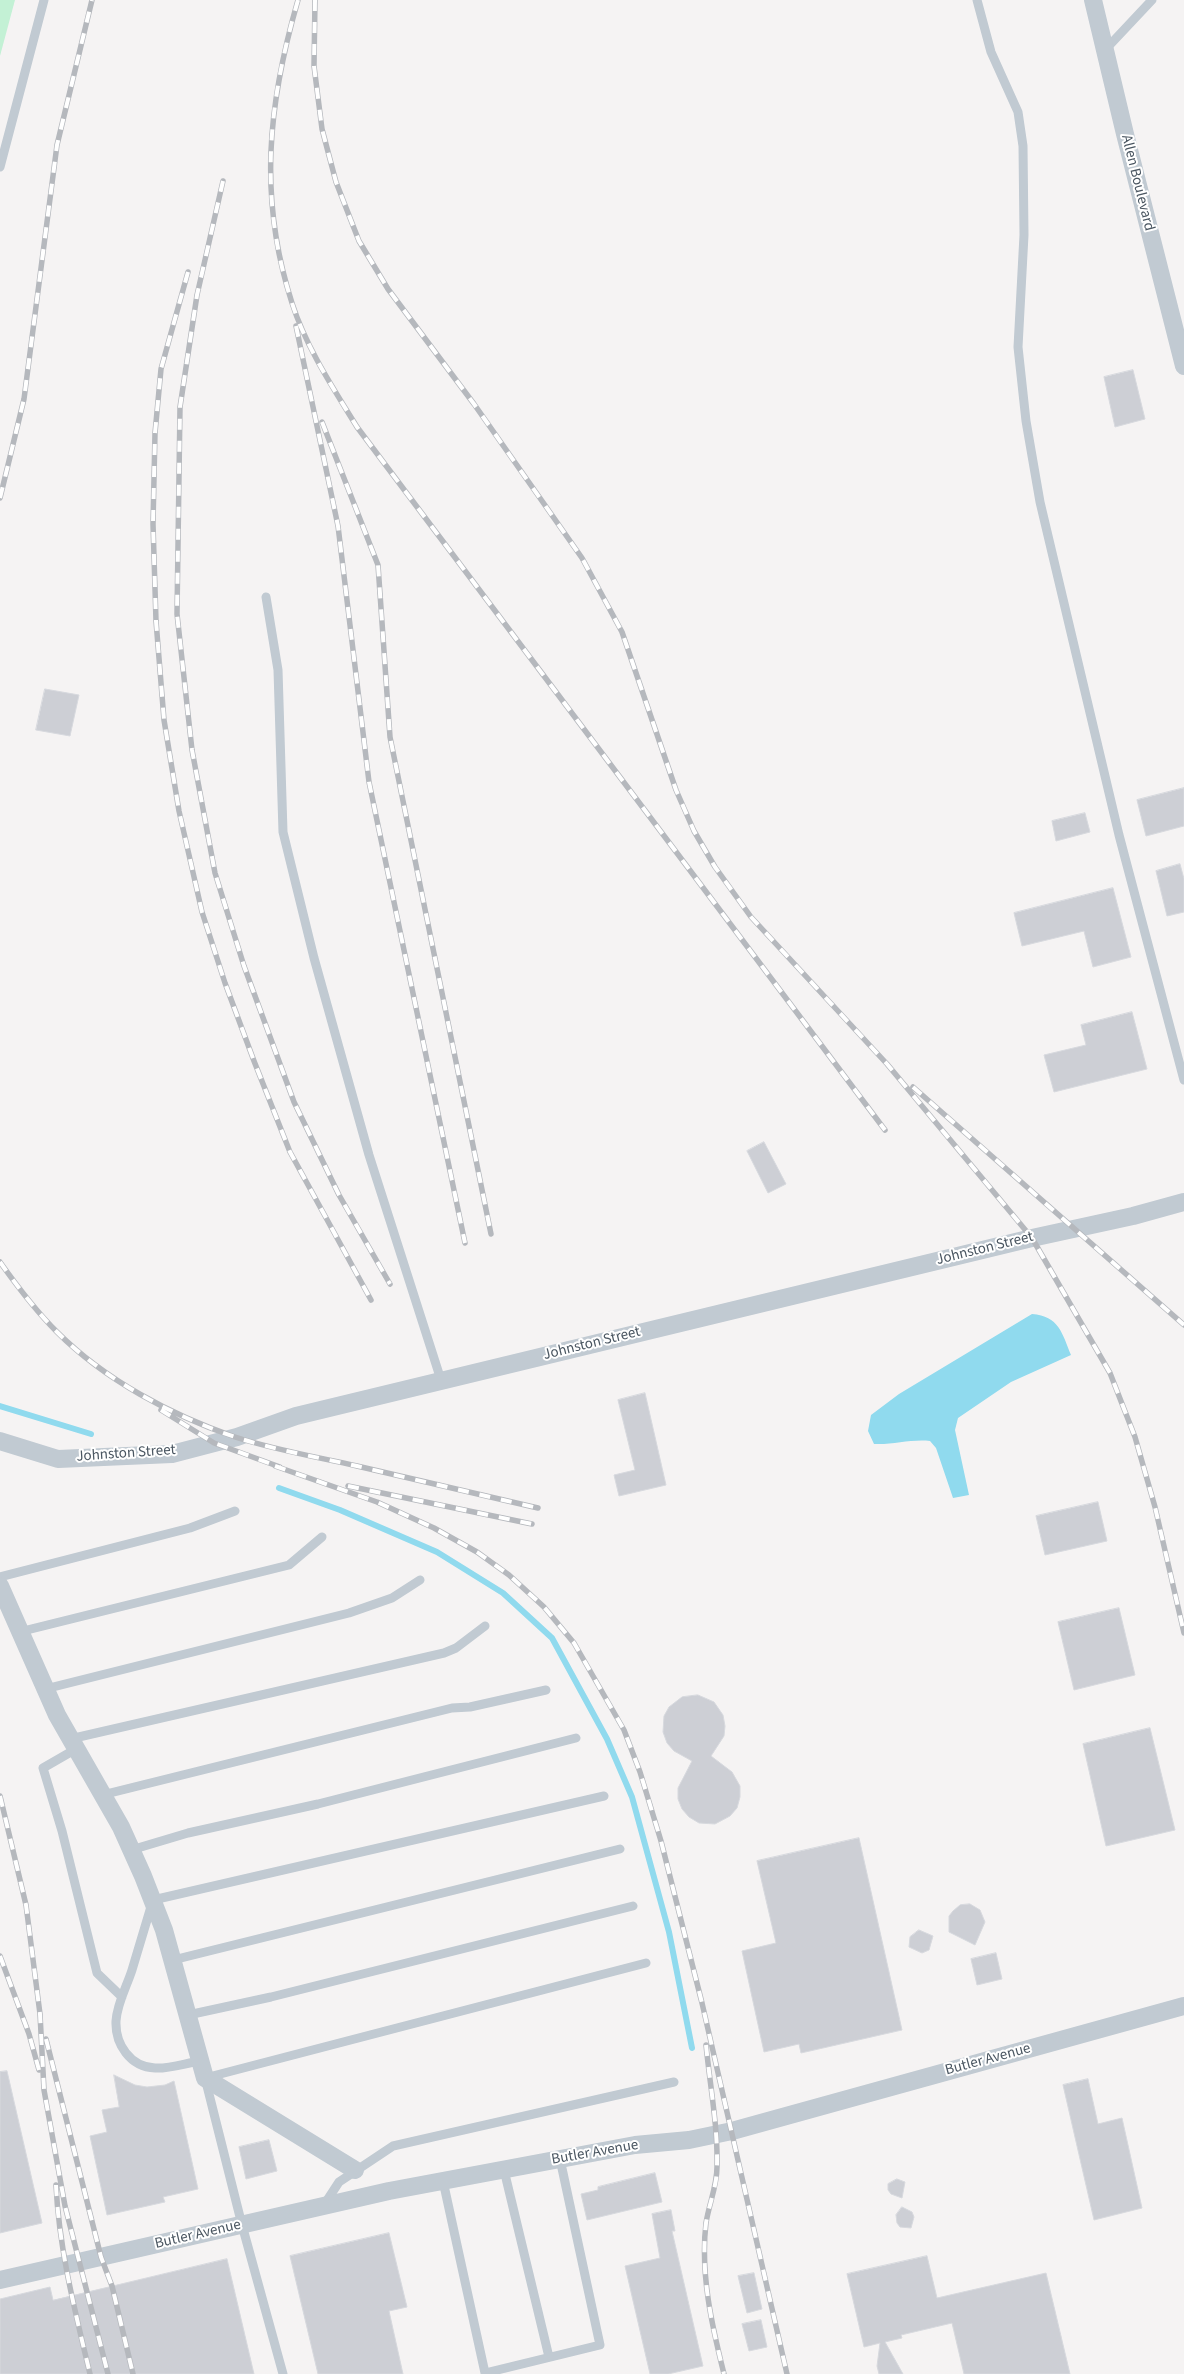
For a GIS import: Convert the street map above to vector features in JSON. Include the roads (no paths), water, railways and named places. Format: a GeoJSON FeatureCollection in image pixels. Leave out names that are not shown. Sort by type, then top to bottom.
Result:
{"type":"FeatureCollection","features":[{"type":"Feature","properties":{"kind":"street","name":"Allen Boulevard"},"geometry":{"type":"LineString","coordinates":[[1093,0],[1184,366]]}},
{"type":"Feature","properties":{"kind":"street","name":"Johnston Street"},"geometry":{"type":"LineString","coordinates":[[0,1441],[58,1459],[172,1454],[237,1437],[296,1416],[1049,1233],[1133,1216],[1184,1202]]}},
{"type":"Feature","properties":{"kind":"street"},"geometry":{"type":"LineString","coordinates":[[0,1586],[18,1632],[45,1689],[131,1850],[153,1900],[173,1960],[202,2069],[355,2170]]}},
{"type":"Feature","properties":{"kind":"street","name":"Butler Avenue"},"geometry":{"type":"LineString","coordinates":[[0,2280],[323,2206],[443,2181],[635,2145],[689,2140],[732,2131],[1184,2006]]}},
{"type":"Feature","properties":{"kind":"lane"},"geometry":{"type":"LineString","coordinates":[[0,167],[44,0]]}},
{"type":"Feature","properties":{"kind":"lane"},"geometry":{"type":"LineString","coordinates":[[977,0],[991,52],[1018,112],[1024,146],[1024,235],[1018,347],[1026,421],[1040,502],[1118,836],[1184,1080]]}},
{"type":"Feature","properties":{"kind":"lane"},"geometry":{"type":"LineString","coordinates":[[1105,50],[1152,0]]}},
{"type":"Feature","properties":{"kind":"lane"},"geometry":{"type":"LineString","coordinates":[[266,597],[278,670],[282,832],[314,958],[369,1155],[441,1380]]}},
{"type":"Feature","properties":{"kind":"lane"},"geometry":{"type":"LineString","coordinates":[[0,1577],[190,1528],[235,1511]]}},
{"type":"Feature","properties":{"kind":"lane"},"geometry":{"type":"LineString","coordinates":[[18,1632],[289,1565],[322,1537]]}},
{"type":"Feature","properties":{"kind":"lane"},"geometry":{"type":"LineString","coordinates":[[45,1689],[349,1613],[392,1598],[420,1580]]}},
{"type":"Feature","properties":{"kind":"lane"},"geometry":{"type":"LineString","coordinates":[[122,1997],[97,1973],[62,1831],[43,1768],[73,1744],[444,1653],[456,1648],[485,1626]]}},
{"type":"Feature","properties":{"kind":"lane"},"geometry":{"type":"LineString","coordinates":[[102,1795],[452,1708],[470,1707],[546,1690]]}},
{"type":"Feature","properties":{"kind":"lane"},"geometry":{"type":"LineString","coordinates":[[131,1850],[188,1833],[318,1804],[576,1738]]}},
{"type":"Feature","properties":{"kind":"lane"},"geometry":{"type":"LineString","coordinates":[[604,1796],[153,1900],[116,2020],[118,2038],[127,2055],[138,2064],[155,2068],[202,2069],[646,1963]]}},
{"type":"Feature","properties":{"kind":"lane"},"geometry":{"type":"LineString","coordinates":[[173,1960],[620,1849]]}},
{"type":"Feature","properties":{"kind":"lane"},"geometry":{"type":"LineString","coordinates":[[188,2014],[271,1996],[633,1906]]}},
{"type":"Feature","properties":{"kind":"lane"},"geometry":{"type":"LineString","coordinates":[[202,2069],[283,2374]]}},
{"type":"Feature","properties":{"kind":"lane"},"geometry":{"type":"LineString","coordinates":[[323,2206],[339,2182],[393,2146],[674,2082]]}},
{"type":"Feature","properties":{"kind":"lane"},"geometry":{"type":"LineString","coordinates":[[443,2181],[485,2373],[600,2345],[560,2159]]}},
{"type":"Feature","properties":{"kind":"lane"},"geometry":{"type":"LineString","coordinates":[[504,2170],[549,2357]]}},
{"type":"Feature","properties":{"kind":"water"},"geometry":{"type":"Polygon","coordinates":[[[1032,1314],[1041,1315],[1054,1322],[1062,1333],[1071,1355],[1011,1382],[958,1418],[955,1430],[969,1495],[953,1498],[936,1448],[930,1441],[874,1444],[868,1431],[871,1415],[899,1394],[1032,1314]]]}},
{"type":"Feature","properties":{"kind":"waterway"},"geometry":{"type":"LineString","coordinates":[[0,1406],[91,1434]]}},
{"type":"Feature","properties":{"kind":"waterway"},"geometry":{"type":"LineString","coordinates":[[279,1488],[340,1510],[437,1552],[503,1593],[552,1638],[607,1739],[632,1797],[669,1932],[692,2048]]}},
{"type":"Feature","properties":{"kind":"railway"},"geometry":{"type":"LineString","coordinates":[[0,498],[24,399],[57,145],[92,0]]}},
{"type":"Feature","properties":{"kind":"railway"},"geometry":{"type":"LineString","coordinates":[[298,0],[280,76],[274,114],[271,188],[274,226],[281,264],[292,303],[312,351],[357,427],[885,1130]]}},
{"type":"Feature","properties":{"kind":"railway"},"geometry":{"type":"LineString","coordinates":[[315,0],[314,66],[322,129],[336,182],[359,241],[388,289],[474,404],[582,558],[622,632],[676,790],[694,831],[715,867],[751,917],[887,1064],[1032,1238],[1110,1373],[1135,1437],[1155,1507],[1184,1633]]}},
{"type":"Feature","properties":{"kind":"railway"},"geometry":{"type":"LineString","coordinates":[[223,181],[197,295],[180,407],[177,614],[192,750],[215,873],[244,966],[294,1102],[339,1195],[390,1284]]}},
{"type":"Feature","properties":{"kind":"railway"},"geometry":{"type":"LineString","coordinates":[[188,272],[161,369],[155,433],[153,524],[156,621],[164,720],[179,811],[202,912],[225,983],[254,1061],[290,1152],[371,1300]]}},
{"type":"Feature","properties":{"kind":"railway"},"geometry":{"type":"LineString","coordinates":[[296,326],[338,526],[369,782],[465,1243]]}},
{"type":"Feature","properties":{"kind":"railway"},"geometry":{"type":"LineString","coordinates":[[322,422],[378,565],[390,737],[491,1234]]}},
{"type":"Feature","properties":{"kind":"railway"},"geometry":{"type":"LineString","coordinates":[[913,1087],[1184,1325]]}},
{"type":"Feature","properties":{"kind":"railway"},"geometry":{"type":"LineString","coordinates":[[0,1262],[42,1316],[57,1332],[96,1366],[140,1394],[187,1418],[235,1437],[265,1446],[538,1508]]}},
{"type":"Feature","properties":{"kind":"railway"},"geometry":{"type":"LineString","coordinates":[[161,1410],[214,1443],[280,1467]]}},
{"type":"Feature","properties":{"kind":"railway"},"geometry":{"type":"LineString","coordinates":[[275,1466],[377,1502],[434,1528],[477,1552],[509,1575],[544,1607],[574,1643],[624,1730],[640,1772],[661,1841],[702,2003],[787,2374]]}},
{"type":"Feature","properties":{"kind":"railway"},"geometry":{"type":"LineString","coordinates":[[348,1486],[532,1524]]}},
{"type":"Feature","properties":{"kind":"railway"},"geometry":{"type":"LineString","coordinates":[[0,1796],[26,1905],[40,2014],[44,2090],[65,2206],[108,2374]]}},
{"type":"Feature","properties":{"kind":"railway"},"geometry":{"type":"LineString","coordinates":[[0,1956],[29,2034],[39,2070]]}},
{"type":"Feature","properties":{"kind":"railway"},"geometry":{"type":"LineString","coordinates":[[46,2039],[101,2257],[112,2286],[133,2374]]}},
{"type":"Feature","properties":{"kind":"railway"},"geometry":{"type":"LineString","coordinates":[[706,2045],[717,2152],[716,2181],[706,2223],[706,2281],[711,2319],[724,2374]]}},
{"type":"Feature","properties":{"kind":"railway"},"geometry":{"type":"LineString","coordinates":[[56,2185],[64,2256],[90,2374]]}}]}
